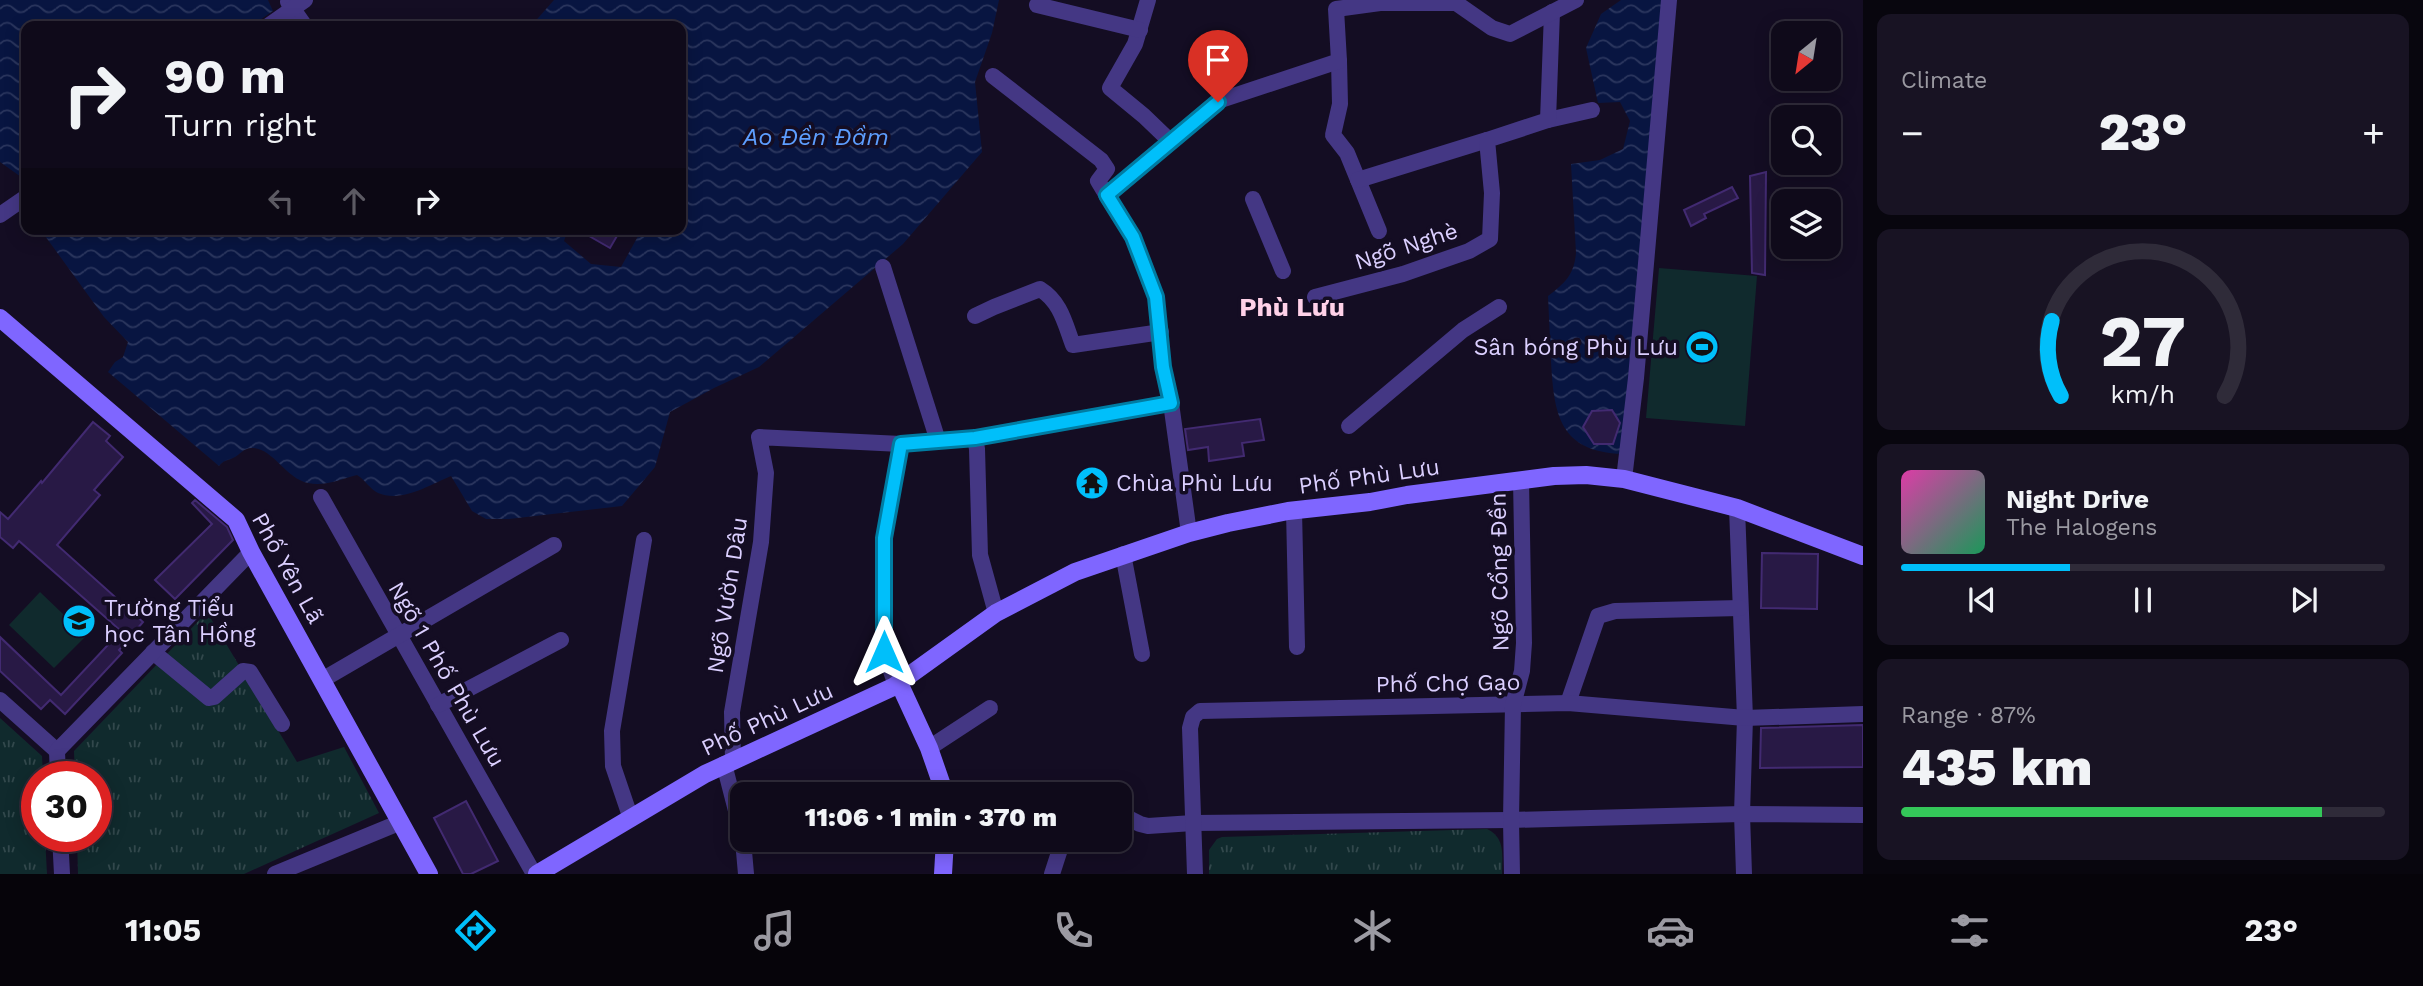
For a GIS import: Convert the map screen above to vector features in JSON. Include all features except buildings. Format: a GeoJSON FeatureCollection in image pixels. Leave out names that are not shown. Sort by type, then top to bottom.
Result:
{"type":"FeatureCollection","features":[{"type":"Feature","properties":{"kind":"main road","name":"Phố Yên Lã"},"geometry":{"type":"LineString","coordinates":[[0,317],[236,520],[251,552],[429,874]]}},
{"type":"Feature","properties":{"kind":"main road","name":"Phố Phù Lưu"},"geometry":{"type":"LineString","coordinates":[[536,874],[728,763],[897,684],[996,613],[1075,572],[1189,533],[1294,510],[1521,480],[1586,475],[1624,479],[1737,508],[1863,556]]}},
{"type":"Feature","properties":{"kind":"main road"},"geometry":{"type":"LineString","coordinates":[[897,684],[929,748],[941,782]]}},
{"type":"Feature","properties":{"kind":"main road"},"geometry":{"type":"LineString","coordinates":[[943,874],[944,852]]}},
{"type":"Feature","properties":{"kind":"street"},"geometry":{"type":"LineString","coordinates":[[1148,0],[1135,44],[1110,88],[1170,141]]}},
{"type":"Feature","properties":{"kind":"street"},"geometry":{"type":"LineString","coordinates":[[1379,231],[1347,153],[1333,135],[1340,104],[1335,4],[1457,2],[1492,28],[1510,34],[1576,0]]}},
{"type":"Feature","properties":{"kind":"street"},"geometry":{"type":"LineString","coordinates":[[1624,479],[1636,378],[1669,0]]}},
{"type":"Feature","properties":{"kind":"street"},"geometry":{"type":"LineString","coordinates":[[274,21],[295,3],[303,21]]}},
{"type":"Feature","properties":{"kind":"street"},"geometry":{"type":"LineString","coordinates":[[1037,5],[1140,30]]}},
{"type":"Feature","properties":{"kind":"street"},"geometry":{"type":"LineString","coordinates":[[1548,120],[1552,12]]}},
{"type":"Feature","properties":{"kind":"street"},"geometry":{"type":"LineString","coordinates":[[1107,195],[1218,102],[1339,61]]}},
{"type":"Feature","properties":{"kind":"street"},"geometry":{"type":"LineString","coordinates":[[993,75],[1101,160],[1107,169],[1098,181],[1133,237],[1156,297],[1163,367],[1171,403],[1189,533]]}},
{"type":"Feature","properties":{"kind":"street"},"geometry":{"type":"LineString","coordinates":[[1358,180],[1548,120],[1592,110]]}},
{"type":"Feature","properties":{"kind":"street","name":"Ngõ Nghè"},"geometry":{"type":"LineString","coordinates":[[1315,297],[1403,274],[1469,251],[1490,239],[1492,193],[1487,140]]}},
{"type":"Feature","properties":{"kind":"street"},"geometry":{"type":"LineString","coordinates":[[0,215],[21,200]]}},
{"type":"Feature","properties":{"kind":"street"},"geometry":{"type":"LineString","coordinates":[[1253,200],[1283,271]]}},
{"type":"Feature","properties":{"kind":"street"},"geometry":{"type":"LineString","coordinates":[[883,267],[938,441]]}},
{"type":"Feature","properties":{"kind":"street"},"geometry":{"type":"LineString","coordinates":[[975,316],[1041,289],[1049,294],[1061,311],[1073,345],[1161,332]]}},
{"type":"Feature","properties":{"kind":"street"},"geometry":{"type":"LineString","coordinates":[[1349,426],[1463,330],[1499,307]]}},
{"type":"Feature","properties":{"kind":"street"},"geometry":{"type":"LineString","coordinates":[[897,684],[884,652],[884,538],[901,444],[975,438],[1171,403]]}},
{"type":"Feature","properties":{"kind":"street","name":"Ngõ Vườn Dâu"},"geometry":{"type":"LineString","coordinates":[[732,782],[728,763],[732,712],[761,542],[766,473],[759,437],[901,444]]}},
{"type":"Feature","properties":{"kind":"street"},"geometry":{"type":"LineString","coordinates":[[975,438],[980,555],[996,613]]}},
{"type":"Feature","properties":{"kind":"street","name":"Ngõ Cổng Đền"},"geometry":{"type":"LineString","coordinates":[[1512,874],[1513,705],[1522,671],[1524,643],[1521,480]]}},
{"type":"Feature","properties":{"kind":"street","name":"Ngõ 1 Phố Phù Lưu"},"geometry":{"type":"LineString","coordinates":[[321,497],[536,874]]}},
{"type":"Feature","properties":{"kind":"street"},"geometry":{"type":"LineString","coordinates":[[1737,508],[1745,718],[1742,814],[1744,874]]}},
{"type":"Feature","properties":{"kind":"street"},"geometry":{"type":"LineString","coordinates":[[1294,510],[1297,647]]}},
{"type":"Feature","properties":{"kind":"street"},"geometry":{"type":"LineString","coordinates":[[631,819],[613,766],[612,731],[644,540]]}},
{"type":"Feature","properties":{"kind":"street"},"geometry":{"type":"LineString","coordinates":[[322,680],[554,545]]}},
{"type":"Feature","properties":{"kind":"street"},"geometry":{"type":"LineString","coordinates":[[57,751],[251,552]]}},
{"type":"Feature","properties":{"kind":"street"},"geometry":{"type":"LineString","coordinates":[[1123,554],[1142,654]]}},
{"type":"Feature","properties":{"kind":"street"},"geometry":{"type":"LineString","coordinates":[[1568,704],[1598,615],[1615,611],[1740,608]]}},
{"type":"Feature","properties":{"kind":"street"},"geometry":{"type":"LineString","coordinates":[[438,705],[561,640]]}},
{"type":"Feature","properties":{"kind":"street"},"geometry":{"type":"LineString","coordinates":[[153,652],[209,698],[214,697],[243,671],[250,672],[282,724]]}},
{"type":"Feature","properties":{"kind":"street"},"geometry":{"type":"LineString","coordinates":[[0,700],[57,751],[57,761]]}},
{"type":"Feature","properties":{"kind":"street","name":"Phố Chợ Gạo"},"geometry":{"type":"LineString","coordinates":[[1195,874],[1190,728],[1193,717],[1200,711],[1568,704],[1745,718],[1863,714]]}},
{"type":"Feature","properties":{"kind":"street"},"geometry":{"type":"LineString","coordinates":[[929,748],[990,708]]}},
{"type":"Feature","properties":{"kind":"street"},"geometry":{"type":"LineString","coordinates":[[1132,820],[1148,826],[1742,814],[1863,815]]}},
{"type":"Feature","properties":{"kind":"street"},"geometry":{"type":"LineString","coordinates":[[275,874],[401,822]]}},
{"type":"Feature","properties":{"kind":"street"},"geometry":{"type":"LineString","coordinates":[[61,852],[62,874]]}},
{"type":"Feature","properties":{"kind":"street"},"geometry":{"type":"LineString","coordinates":[[744,852],[746,874]]}},
{"type":"Feature","properties":{"kind":"street"},"geometry":{"type":"LineString","coordinates":[[1052,874],[1059,852]]}},
{"type":"Feature","properties":{"kind":"green space","name":"Sân bóng Phù Lưu"},"geometry":{"type":"Polygon","coordinates":[[[1659,268],[1757,276],[1745,426],[1646,418],[1659,268]]]}},
{"type":"Feature","properties":{"kind":"green space"},"geometry":{"type":"Polygon","coordinates":[[[40,592],[86,636],[54,668],[9,625],[40,592]]]}},
{"type":"Feature","properties":{"kind":"green space"},"geometry":{"type":"Polygon","coordinates":[[[207,612],[297,762],[344,747],[379,813],[244,874],[78,874],[77,852],[112,852],[112,761],[74,761],[74,751],[207,612]]]}},
{"type":"Feature","properties":{"kind":"green space"},"geometry":{"type":"Polygon","coordinates":[[[0,718],[42,756],[42,761],[21,761],[21,852],[46,852],[47,874],[0,874],[0,718]]]}},
{"type":"Feature","properties":{"kind":"green space"},"geometry":{"type":"Polygon","coordinates":[[[1487,829],[1500,842],[1502,874],[1209,874],[1209,850],[1217,839],[1222,837],[1487,829]]]}},
{"type":"Feature","properties":{"kind":"water"},"geometry":{"type":"Polygon","coordinates":[[[0,0],[268,0],[273,11],[258,21],[21,21],[21,177],[0,162],[0,0]]]}},
{"type":"Feature","properties":{"kind":"water","name":"Ao Đền Đầm"},"geometry":{"type":"Polygon","coordinates":[[[554,0],[999,0],[992,33],[975,82],[982,152],[903,244],[759,367],[670,412],[655,467],[622,506],[509,519],[486,519],[472,511],[451,476],[415,492],[387,496],[375,491],[357,475],[321,484],[308,483],[293,476],[260,449],[244,450],[219,466],[108,372],[115,362],[123,357],[128,342],[104,317],[44,235],[566,235],[564,241],[591,264],[621,267],[639,235],[686,235],[686,21],[535,21],[554,0]]]}},
{"type":"Feature","properties":{"kind":"water"},"geometry":{"type":"Polygon","coordinates":[[[1621,0],[1662,0],[1623,454],[1602,452],[1585,446],[1573,438],[1564,427],[1558,413],[1552,380],[1548,296],[1568,278],[1575,261],[1571,164],[1600,160],[1623,149],[1630,121],[1620,102],[1598,103],[1586,48],[1601,14],[1621,0]]]}},
{"type":"Feature","properties":{"kind":"place","name":"Sân bóng Phù Lưu"},"geometry":{"type":"Point","coordinates":[1702,347]}},
{"type":"Feature","properties":{"kind":"place","name":"Chùa Phù Lưu"},"geometry":{"type":"Point","coordinates":[1092,483]}},
{"type":"Feature","properties":{"kind":"place","name":"Trường Tiểu học Tân Hồng"},"geometry":{"type":"Point","coordinates":[79,621]}},
{"type":"Feature","properties":{"kind":"district","name":"Phù Lưu"},"geometry":{"type":"Point","coordinates":[1292,307]}},
{"type":"Feature","properties":{"kind":"route"},"geometry":{"type":"LineString","coordinates":[[884,652],[884,538],[901,444],[975,438],[1171,403],[1163,367],[1156,297],[1133,237],[1107,195],[1218,102]]}}]}
